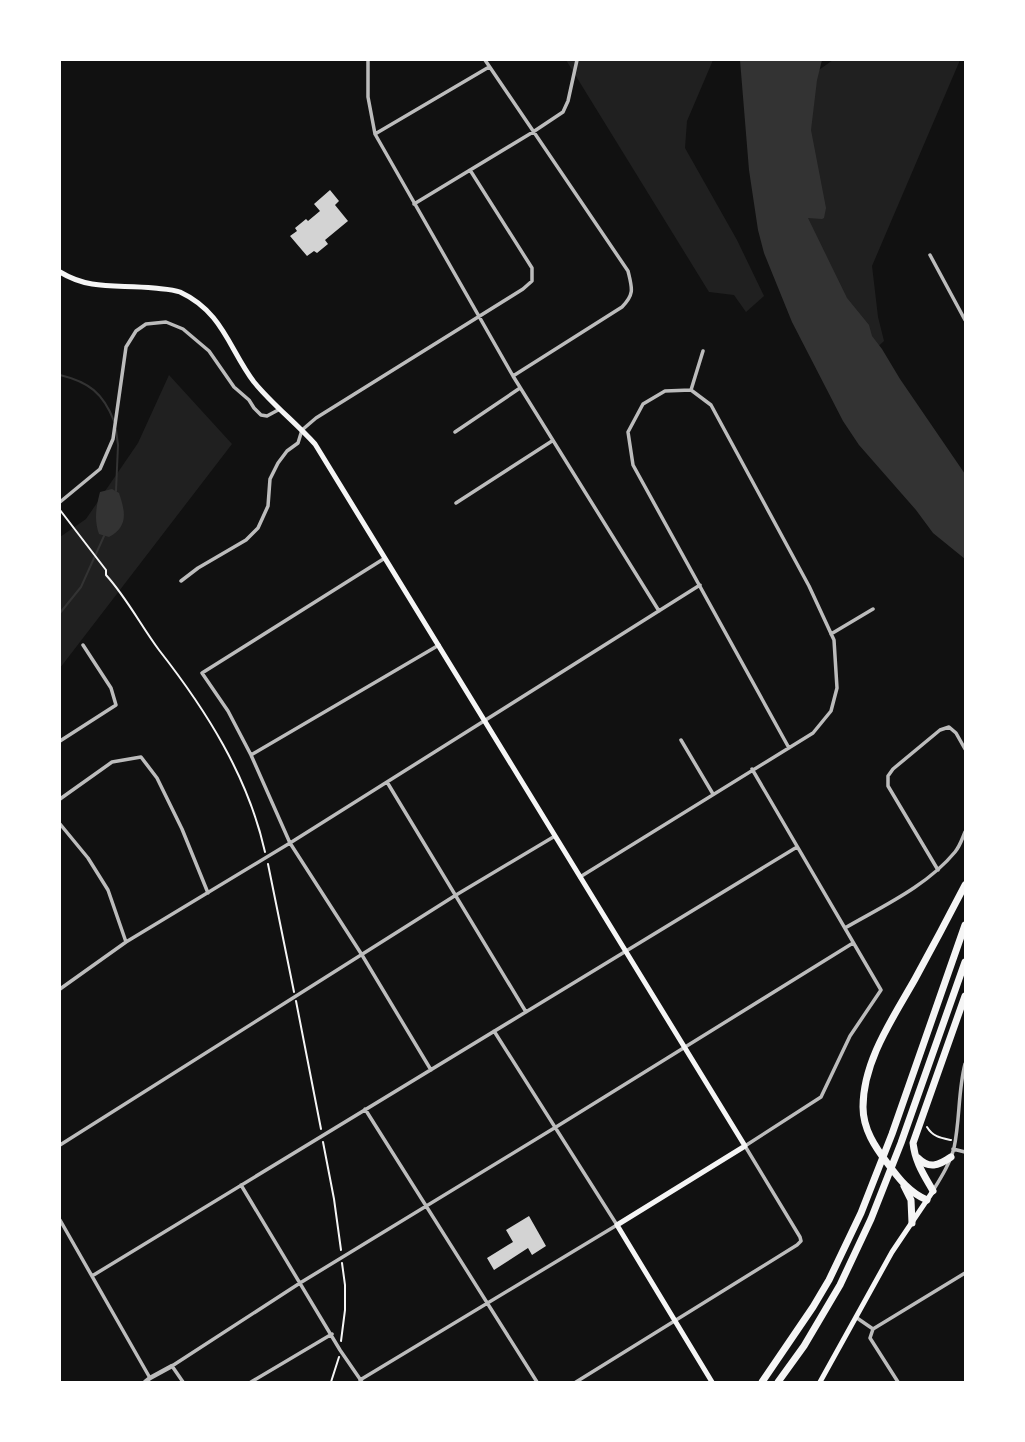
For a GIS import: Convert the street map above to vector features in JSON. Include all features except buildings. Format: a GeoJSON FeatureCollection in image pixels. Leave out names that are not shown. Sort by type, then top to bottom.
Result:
{"type":"FeatureCollection","features":[{"type":"Feature","properties":{"kind":"highway"},"geometry":{"type":"LineString","coordinates":[[912,1223],[911,1200],[904,1185],[867,1132],[863,1107],[867,1079],[881,1041],[965,885]]}},
{"type":"Feature","properties":{"kind":"highway"},"geometry":{"type":"LineString","coordinates":[[762,1382],[829,1280],[861,1213],[892,1134],[965,925]]}},
{"type":"Feature","properties":{"kind":"highway"},"geometry":{"type":"LineString","coordinates":[[778,1382],[804,1346],[856,1254],[887,1181],[965,962]]}},
{"type":"Feature","properties":{"kind":"highway"},"geometry":{"type":"LineString","coordinates":[[933,1191],[919,1168],[913,1143],[965,996]]}},
{"type":"Feature","properties":{"kind":"highway"},"geometry":{"type":"LineString","coordinates":[[915,1155],[927,1165],[934,1166],[941,1164],[952,1153]]}},
{"type":"Feature","properties":{"kind":"highway"},"geometry":{"type":"LineString","coordinates":[[904,1185],[927,1200]]}},
{"type":"Feature","properties":{"kind":"main road"},"geometry":{"type":"LineString","coordinates":[[60,272],[88,285],[136,286],[178,291],[193,300],[215,319],[224,331],[253,381],[314,444],[745,1146],[617,1225],[712,1382]]}},
{"type":"Feature","properties":{"kind":"main road"},"geometry":{"type":"LineString","coordinates":[[820,1382],[892,1252],[933,1191]]}},
{"type":"Feature","properties":{"kind":"street"},"geometry":{"type":"LineString","coordinates":[[368,60],[368,97],[375,134],[520,388],[659,611]]}},
{"type":"Feature","properties":{"kind":"street"},"geometry":{"type":"LineString","coordinates":[[485,60],[628,271],[632,287],[630,298],[622,307],[513,376]]}},
{"type":"Feature","properties":{"kind":"street"},"geometry":{"type":"LineString","coordinates":[[414,204],[563,112],[577,60]]}},
{"type":"Feature","properties":{"kind":"street"},"geometry":{"type":"LineString","coordinates":[[375,134],[489,67]]}},
{"type":"Feature","properties":{"kind":"street"},"geometry":{"type":"LineString","coordinates":[[181,581],[246,540],[258,528],[268,506],[270,479],[278,463],[286,451],[299,443],[302,430],[316,418],[532,281],[532,268],[471,170]]}},
{"type":"Feature","properties":{"kind":"street"},"geometry":{"type":"LineString","coordinates":[[930,255],[965,320]]}},
{"type":"Feature","properties":{"kind":"street"},"geometry":{"type":"LineString","coordinates":[[60,502],[100,469],[113,439],[126,347],[136,331],[146,324],[166,321],[183,329],[209,351],[234,387],[261,415],[267,416],[280,409]]}},
{"type":"Feature","properties":{"kind":"street"},"geometry":{"type":"LineString","coordinates":[[691,390],[703,351]]}},
{"type":"Feature","properties":{"kind":"street"},"geometry":{"type":"LineString","coordinates":[[455,432],[520,388]]}},
{"type":"Feature","properties":{"kind":"street"},"geometry":{"type":"LineString","coordinates":[[580,877],[752,769],[789,748],[813,733],[831,710],[837,688],[834,640],[809,586],[711,405],[691,390],[665,391],[643,404],[628,432],[633,465],[789,748]]}},
{"type":"Feature","properties":{"kind":"street"},"geometry":{"type":"LineString","coordinates":[[456,503],[552,441]]}},
{"type":"Feature","properties":{"kind":"street"},"geometry":{"type":"LineString","coordinates":[[385,558],[202,673],[228,711],[251,755],[290,843],[431,1070]]}},
{"type":"Feature","properties":{"kind":"street"},"geometry":{"type":"LineString","coordinates":[[60,989],[126,942],[290,843],[700,585]]}},
{"type":"Feature","properties":{"kind":"street"},"geometry":{"type":"LineString","coordinates":[[831,634],[873,609]]}},
{"type":"Feature","properties":{"kind":"street"},"geometry":{"type":"LineString","coordinates":[[60,741],[116,705],[111,688],[83,645]]}},
{"type":"Feature","properties":{"kind":"street"},"geometry":{"type":"LineString","coordinates":[[251,755],[439,645]]}},
{"type":"Feature","properties":{"kind":"street"},"geometry":{"type":"LineString","coordinates":[[938,870],[888,786],[888,776],[940,730],[949,727],[956,733],[965,749]]}},
{"type":"Feature","properties":{"kind":"street"},"geometry":{"type":"LineString","coordinates":[[681,740],[713,794]]}},
{"type":"Feature","properties":{"kind":"street"},"geometry":{"type":"LineString","coordinates":[[60,799],[112,762],[141,757],[157,778],[182,829],[208,893]]}},
{"type":"Feature","properties":{"kind":"street"},"geometry":{"type":"LineString","coordinates":[[576,1382],[676,1322],[801,1241],[745,1146],[821,1097],[850,1036],[881,990],[752,769]]}},
{"type":"Feature","properties":{"kind":"street"},"geometry":{"type":"LineString","coordinates":[[387,782],[526,1012]]}},
{"type":"Feature","properties":{"kind":"street"},"geometry":{"type":"LineString","coordinates":[[60,824],[88,858],[108,890],[126,942]]}},
{"type":"Feature","properties":{"kind":"street"},"geometry":{"type":"LineString","coordinates":[[845,928],[938,870],[957,849],[965,832]]}},
{"type":"Feature","properties":{"kind":"street"},"geometry":{"type":"LineString","coordinates":[[60,1145],[456,895],[555,836]]}},
{"type":"Feature","properties":{"kind":"street"},"geometry":{"type":"LineString","coordinates":[[92,1276],[797,846]]}},
{"type":"Feature","properties":{"kind":"street"},"geometry":{"type":"LineString","coordinates":[[60,1220],[147,1380],[853,943]]}},
{"type":"Feature","properties":{"kind":"street"},"geometry":{"type":"LineString","coordinates":[[241,1185],[361,1381],[617,1225],[494,1031]]}},
{"type":"Feature","properties":{"kind":"street"},"geometry":{"type":"LineString","coordinates":[[933,1191],[952,1153],[965,1064]]}},
{"type":"Feature","properties":{"kind":"street"},"geometry":{"type":"LineString","coordinates":[[365,1110],[537,1382]]}},
{"type":"Feature","properties":{"kind":"street"},"geometry":{"type":"LineString","coordinates":[[952,1153],[965,1152]]}},
{"type":"Feature","properties":{"kind":"street"},"geometry":{"type":"LineString","coordinates":[[898,1382],[870,1338],[873,1329],[965,1273]]}},
{"type":"Feature","properties":{"kind":"street"},"geometry":{"type":"LineString","coordinates":[[857,1318],[873,1329]]}},
{"type":"Feature","properties":{"kind":"street"},"geometry":{"type":"LineString","coordinates":[[251,1382],[332,1334]]}},
{"type":"Feature","properties":{"kind":"street"},"geometry":{"type":"LineString","coordinates":[[172,1366],[183,1382]]}},
{"type":"Feature","properties":{"kind":"path"},"geometry":{"type":"LineString","coordinates":[[60,510],[106,570],[106,576],[207,716],[225,746],[254,812],[267,857],[334,1199],[345,1285],[345,1310],[340,1350],[331,1382]]}},
{"type":"Feature","properties":{"kind":"path"},"geometry":{"type":"LineString","coordinates":[[925,1125],[938,1138],[954,1141]]}},
{"type":"Feature","properties":{"kind":"shaded area"},"geometry":{"type":"Polygon","coordinates":[[[566,60],[713,60],[687,121],[685,148],[737,240],[764,296],[746,312],[734,295],[709,292],[566,60]]]}},
{"type":"Feature","properties":{"kind":"shaded area"},"geometry":{"type":"Polygon","coordinates":[[[740,60],[822,60],[811,130],[826,208],[824,218],[808,218],[847,298],[869,325],[872,336],[965,474],[965,559],[933,533],[859,445],[843,421],[792,322],[764,253],[758,230],[749,170],[740,60]]]}},
{"type":"Feature","properties":{"kind":"shaded area"},"geometry":{"type":"Polygon","coordinates":[[[833,60],[960,60],[872,266],[878,317],[884,341],[869,355],[856,351],[773,131],[799,84],[833,60]]]}},
{"type":"Feature","properties":{"kind":"shaded area"},"geometry":{"type":"Polygon","coordinates":[[[169,375],[232,444],[60,668],[60,537],[86,519],[138,443],[169,375]]]}},
{"type":"Feature","properties":{"kind":"shaded area"},"geometry":{"type":"Polygon","coordinates":[[[112,489],[119,493],[124,518],[120,528],[109,537],[99,534],[96,513],[100,492],[112,489]]]}},
{"type":"Feature","properties":{"kind":"waterway"},"geometry":{"type":"LineString","coordinates":[[60,375],[79,381],[94,390],[105,403],[114,421]]}},
{"type":"Feature","properties":{"kind":"waterway"},"geometry":{"type":"LineString","coordinates":[[116,430],[116,491]]}},
{"type":"Feature","properties":{"kind":"waterway"},"geometry":{"type":"LineString","coordinates":[[60,613],[81,587],[104,536]]}}]}
